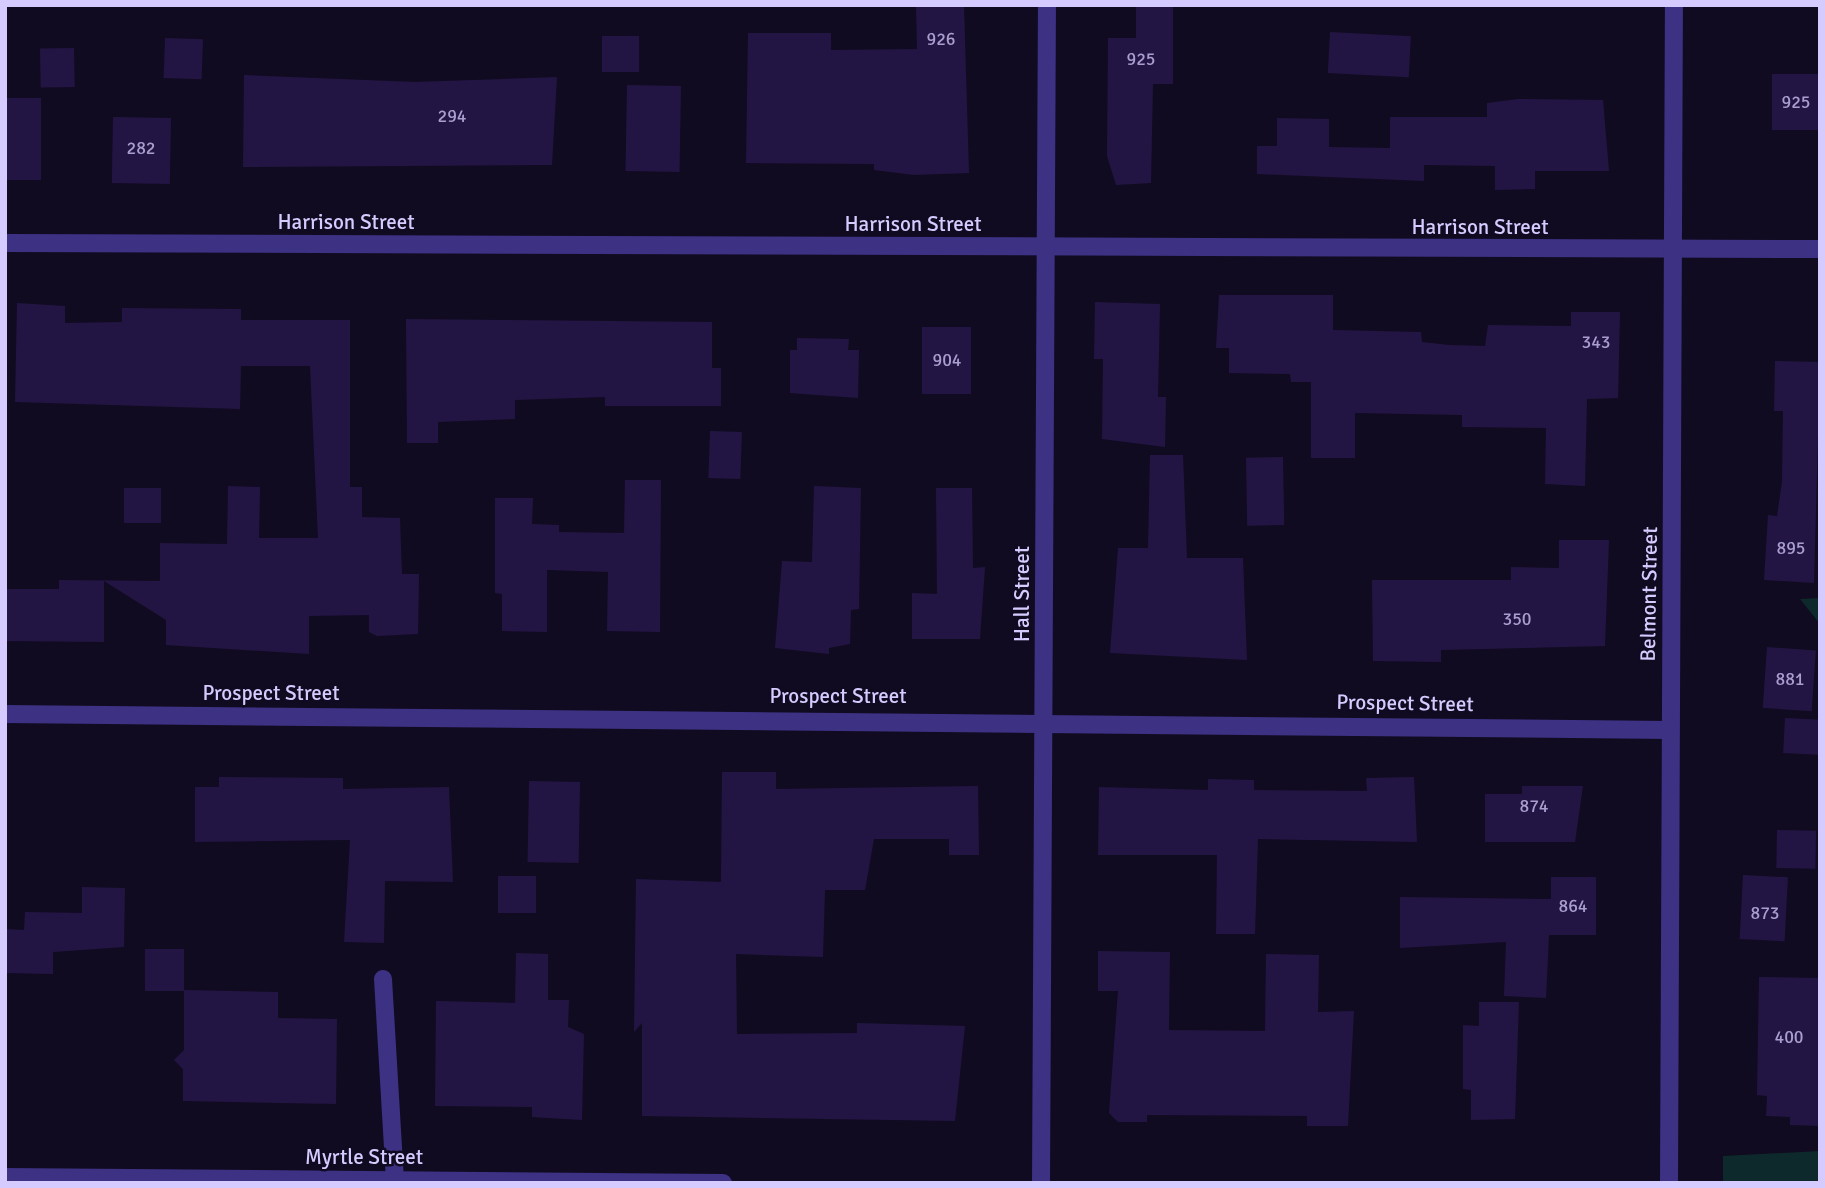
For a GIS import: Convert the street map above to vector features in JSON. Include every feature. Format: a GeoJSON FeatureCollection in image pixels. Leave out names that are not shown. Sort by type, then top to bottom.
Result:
{"type":"FeatureCollection","features":[{"type":"Feature","properties":{"kind":"street","name":"Hall Street"},"geometry":{"type":"LineString","coordinates":[[1041,1183],[1048,248],[1047,5]]}},
{"type":"Feature","properties":{"kind":"street","name":"Belmont Street"},"geometry":{"type":"LineString","coordinates":[[1669,1183],[1670,730],[1677,251],[1674,5]]}},
{"type":"Feature","properties":{"kind":"street","name":"Harrison Street"},"geometry":{"type":"LineString","coordinates":[[5,243],[1677,251],[1820,249]]}},
{"type":"Feature","properties":{"kind":"street","name":"Prospect Street"},"geometry":{"type":"LineString","coordinates":[[5,714],[1043,720],[1670,730]]}},
{"type":"Feature","properties":{"kind":"street"},"geometry":{"type":"LineString","coordinates":[[383,979],[395,1180]]}},
{"type":"Feature","properties":{"kind":"street","name":"Myrtle Street"},"geometry":{"type":"LineString","coordinates":[[5,1177],[723,1183]]}},
{"type":"Feature","properties":{"kind":"green space"},"geometry":{"type":"Polygon","coordinates":[[[1820,598],[1820,624],[1800,599],[1820,598]]]}},
{"type":"Feature","properties":{"kind":"green space"},"geometry":{"type":"Polygon","coordinates":[[[1820,1151],[1820,1183],[1723,1183],[1723,1156],[1820,1151]]]}},
{"type":"Feature","properties":{"kind":"building"},"geometry":{"type":"Polygon","coordinates":[[[916,5],[964,5],[969,173],[914,175],[874,170],[874,164],[746,163],[748,33],[831,33],[831,50],[917,49],[916,5]]]}},
{"type":"Feature","properties":{"kind":"building"},"geometry":{"type":"Polygon","coordinates":[[[1136,5],[1173,5],[1173,84],[1153,84],[1151,183],[1116,185],[1107,156],[1108,38],[1136,38],[1136,5]]]}},
{"type":"Feature","properties":{"kind":"building"},"geometry":{"type":"Polygon","coordinates":[[[1330,32],[1411,36],[1409,77],[1328,73],[1330,32]]]}},
{"type":"Feature","properties":{"kind":"building"},"geometry":{"type":"Polygon","coordinates":[[[602,36],[639,36],[639,72],[602,72],[602,36]]]}},
{"type":"Feature","properties":{"kind":"building"},"geometry":{"type":"Polygon","coordinates":[[[165,38],[203,39],[202,79],[164,78],[165,38]]]}},
{"type":"Feature","properties":{"kind":"building"},"geometry":{"type":"Polygon","coordinates":[[[74,48],[75,87],[41,88],[40,49],[74,48]]]}},
{"type":"Feature","properties":{"kind":"building"},"geometry":{"type":"Polygon","coordinates":[[[1772,74],[1820,74],[1820,130],[1772,130],[1772,74]]]}},
{"type":"Feature","properties":{"kind":"building"},"geometry":{"type":"Polygon","coordinates":[[[244,75],[415,82],[557,77],[552,165],[243,167],[244,75]]]}},
{"type":"Feature","properties":{"kind":"building"},"geometry":{"type":"Polygon","coordinates":[[[627,85],[681,86],[679,172],[625,171],[627,85]]]}},
{"type":"Feature","properties":{"kind":"building"},"geometry":{"type":"Polygon","coordinates":[[[5,98],[41,98],[41,180],[5,180],[5,98]]]}},
{"type":"Feature","properties":{"kind":"building"},"geometry":{"type":"Polygon","coordinates":[[[1518,99],[1603,100],[1609,171],[1535,171],[1535,189],[1495,190],[1495,166],[1424,165],[1424,181],[1257,174],[1257,146],[1277,146],[1277,118],[1329,119],[1329,147],[1390,148],[1390,117],[1487,117],[1487,103],[1518,99]]]}},
{"type":"Feature","properties":{"kind":"building"},"geometry":{"type":"Polygon","coordinates":[[[113,117],[171,118],[170,184],[112,183],[113,117]]]}},
{"type":"Feature","properties":{"kind":"building"},"geometry":{"type":"Polygon","coordinates":[[[1219,295],[1333,295],[1333,330],[1421,332],[1422,342],[1449,345],[1485,346],[1488,325],[1571,326],[1571,312],[1620,312],[1618,398],[1587,399],[1585,486],[1545,484],[1546,428],[1462,427],[1462,415],[1355,413],[1355,458],[1311,458],[1311,382],[1291,382],[1290,374],[1229,373],[1229,348],[1216,348],[1219,295]]]}},
{"type":"Feature","properties":{"kind":"building"},"geometry":{"type":"Polygon","coordinates":[[[1095,302],[1160,304],[1158,397],[1166,397],[1165,447],[1102,439],[1103,359],[1094,359],[1095,302]]]}},
{"type":"Feature","properties":{"kind":"building"},"geometry":{"type":"Polygon","coordinates":[[[17,303],[65,306],[65,323],[122,322],[122,308],[241,309],[241,320],[350,320],[350,487],[362,487],[362,517],[400,518],[402,574],[419,574],[418,634],[377,636],[369,632],[369,615],[309,616],[309,654],[166,645],[166,620],[104,581],[104,642],[5,641],[5,589],[59,589],[59,580],[160,581],[160,543],[227,544],[228,486],[260,487],[259,538],[318,538],[310,366],[241,366],[240,409],[15,402],[17,303]]]}},
{"type":"Feature","properties":{"kind":"building"},"geometry":{"type":"Polygon","coordinates":[[[406,319],[712,322],[712,368],[721,368],[721,406],[605,406],[605,397],[515,400],[515,419],[438,422],[438,443],[407,443],[406,319]]]}},
{"type":"Feature","properties":{"kind":"building"},"geometry":{"type":"Polygon","coordinates":[[[922,327],[971,327],[971,394],[922,394],[922,327]]]}},
{"type":"Feature","properties":{"kind":"building"},"geometry":{"type":"Polygon","coordinates":[[[797,338],[849,339],[848,350],[859,350],[858,398],[790,393],[790,350],[797,350],[797,338]]]}},
{"type":"Feature","properties":{"kind":"building"},"geometry":{"type":"Polygon","coordinates":[[[1775,361],[1820,362],[1814,583],[1764,580],[1768,515],[1777,516],[1782,482],[1783,411],[1774,411],[1775,361]]]}},
{"type":"Feature","properties":{"kind":"building"},"geometry":{"type":"Polygon","coordinates":[[[710,431],[742,432],[740,479],[708,478],[710,431]]]}},
{"type":"Feature","properties":{"kind":"building"},"geometry":{"type":"Polygon","coordinates":[[[1150,455],[1183,455],[1187,558],[1243,558],[1247,660],[1110,653],[1118,548],[1148,548],[1150,455]]]}},
{"type":"Feature","properties":{"kind":"building"},"geometry":{"type":"Polygon","coordinates":[[[1283,457],[1284,525],[1247,526],[1246,458],[1283,457]]]}},
{"type":"Feature","properties":{"kind":"building"},"geometry":{"type":"Polygon","coordinates":[[[625,480],[661,480],[660,632],[607,631],[608,572],[547,570],[547,632],[502,631],[502,594],[495,593],[495,498],[533,498],[532,524],[559,525],[559,532],[624,533],[625,480]]]}},
{"type":"Feature","properties":{"kind":"building"},"geometry":{"type":"Polygon","coordinates":[[[814,486],[861,488],[859,609],[851,610],[850,644],[829,648],[829,654],[775,648],[782,561],[812,562],[814,486]]]}},
{"type":"Feature","properties":{"kind":"building"},"geometry":{"type":"Polygon","coordinates":[[[124,488],[161,488],[161,523],[124,523],[124,488]]]}},
{"type":"Feature","properties":{"kind":"building"},"geometry":{"type":"Polygon","coordinates":[[[936,488],[972,488],[973,568],[985,567],[980,639],[912,639],[912,593],[937,594],[936,488]]]}},
{"type":"Feature","properties":{"kind":"building"},"geometry":{"type":"Polygon","coordinates":[[[1559,540],[1609,540],[1605,646],[1441,650],[1441,662],[1373,661],[1372,580],[1511,580],[1511,567],[1559,568],[1559,540]]]}},
{"type":"Feature","properties":{"kind":"building"},"geometry":{"type":"Polygon","coordinates":[[[1767,647],[1816,650],[1812,711],[1763,708],[1767,647]]]}},
{"type":"Feature","properties":{"kind":"building"},"geometry":{"type":"Polygon","coordinates":[[[1785,718],[1820,720],[1818,755],[1783,753],[1785,718]]]}},
{"type":"Feature","properties":{"kind":"building"},"geometry":{"type":"Polygon","coordinates":[[[722,772],[776,772],[776,789],[978,786],[979,855],[949,855],[949,839],[874,839],[865,890],[825,890],[823,957],[736,954],[737,1034],[857,1033],[857,1023],[965,1026],[955,1121],[642,1116],[642,1023],[634,1032],[636,879],[721,882],[722,772]]]}},
{"type":"Feature","properties":{"kind":"building"},"geometry":{"type":"Polygon","coordinates":[[[219,777],[343,778],[343,789],[449,787],[453,882],[385,881],[384,943],[344,942],[350,840],[195,842],[195,787],[219,787],[219,777]]]}},
{"type":"Feature","properties":{"kind":"building"},"geometry":{"type":"Polygon","coordinates":[[[1414,777],[1417,842],[1258,839],[1255,934],[1216,934],[1217,855],[1098,855],[1099,787],[1208,790],[1208,779],[1254,780],[1254,790],[1367,791],[1366,778],[1414,777]]]}},
{"type":"Feature","properties":{"kind":"building"},"geometry":{"type":"Polygon","coordinates":[[[529,781],[580,782],[579,863],[528,862],[529,781]]]}},
{"type":"Feature","properties":{"kind":"building"},"geometry":{"type":"Polygon","coordinates":[[[1522,786],[1583,786],[1575,842],[1485,842],[1485,794],[1522,794],[1522,786]]]}},
{"type":"Feature","properties":{"kind":"building"},"geometry":{"type":"Polygon","coordinates":[[[1777,830],[1816,831],[1815,869],[1776,868],[1777,830]]]}},
{"type":"Feature","properties":{"kind":"building"},"geometry":{"type":"Polygon","coordinates":[[[1743,875],[1788,877],[1785,941],[1740,939],[1743,875]]]}},
{"type":"Feature","properties":{"kind":"building"},"geometry":{"type":"Polygon","coordinates":[[[498,876],[536,876],[536,913],[498,913],[498,876]]]}},
{"type":"Feature","properties":{"kind":"building"},"geometry":{"type":"Polygon","coordinates":[[[1551,877],[1596,877],[1596,935],[1549,935],[1546,998],[1504,996],[1506,942],[1400,948],[1400,897],[1551,899],[1551,877]]]}},
{"type":"Feature","properties":{"kind":"building"},"geometry":{"type":"Polygon","coordinates":[[[82,887],[125,888],[124,947],[53,952],[53,974],[5,973],[5,929],[24,930],[25,912],[82,913],[82,887]]]}},
{"type":"Feature","properties":{"kind":"building"},"geometry":{"type":"Polygon","coordinates":[[[145,949],[184,949],[184,991],[145,991],[145,949]]]}},
{"type":"Feature","properties":{"kind":"building"},"geometry":{"type":"Polygon","coordinates":[[[1098,951],[1170,952],[1169,1030],[1265,1031],[1266,954],[1319,955],[1318,1012],[1354,1011],[1348,1126],[1307,1126],[1307,1116],[1147,1115],[1147,1122],[1118,1122],[1109,1113],[1118,991],[1098,991],[1098,951]]]}},
{"type":"Feature","properties":{"kind":"building"},"geometry":{"type":"Polygon","coordinates":[[[516,953],[548,954],[548,1000],[569,1000],[568,1027],[584,1034],[582,1120],[532,1117],[532,1107],[435,1106],[436,1001],[515,1003],[516,953]]]}},
{"type":"Feature","properties":{"kind":"building"},"geometry":{"type":"Polygon","coordinates":[[[1759,977],[1820,978],[1820,1126],[1790,1125],[1790,1117],[1766,1116],[1767,1096],[1757,1095],[1759,977]]]}},
{"type":"Feature","properties":{"kind":"building"},"geometry":{"type":"Polygon","coordinates":[[[184,990],[278,992],[278,1018],[337,1019],[336,1104],[183,1101],[183,1069],[174,1060],[184,1050],[184,990]]]}},
{"type":"Feature","properties":{"kind":"building"},"geometry":{"type":"Polygon","coordinates":[[[1479,1002],[1519,1002],[1515,1119],[1471,1120],[1471,1090],[1463,1089],[1463,1025],[1479,1026],[1479,1002]]]}}]}
